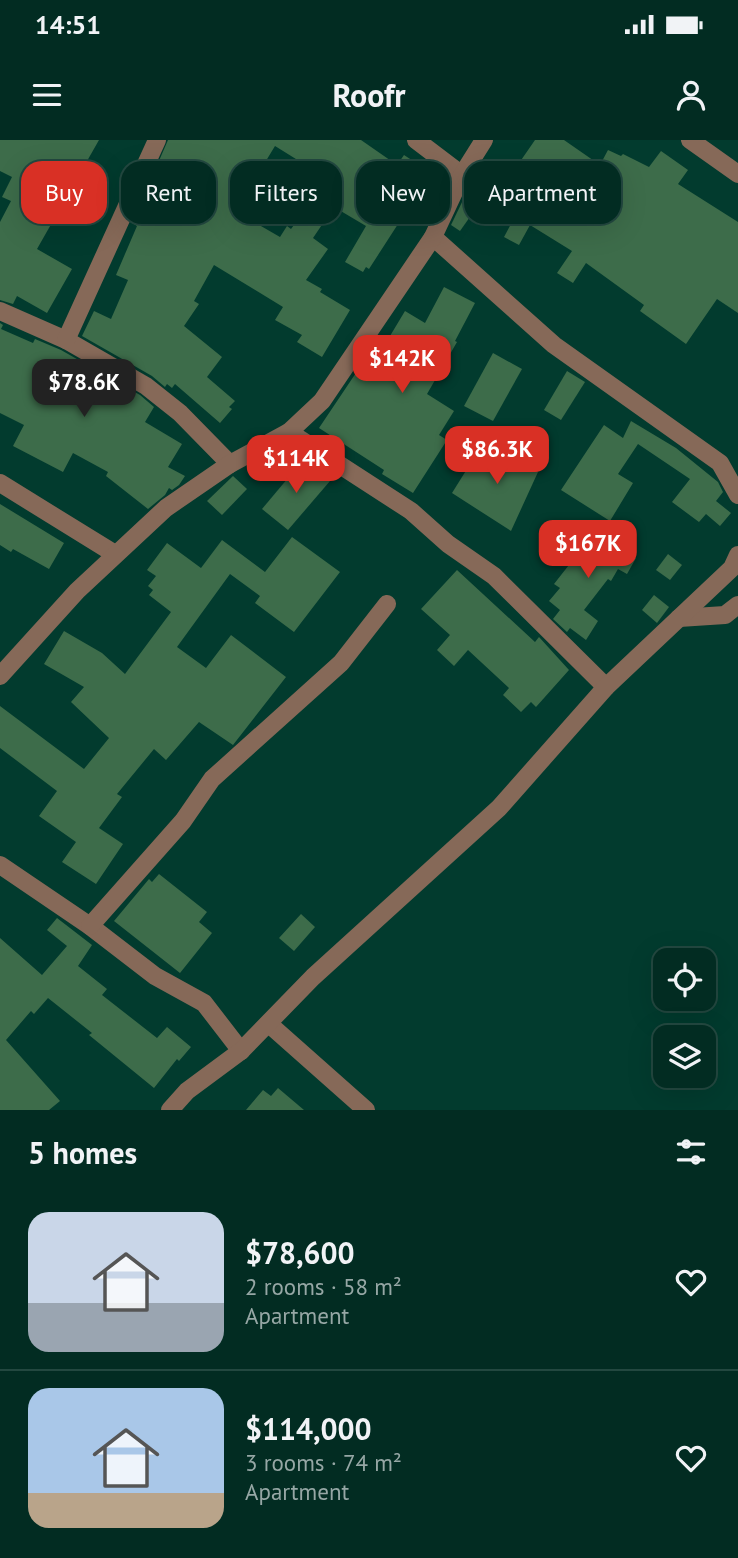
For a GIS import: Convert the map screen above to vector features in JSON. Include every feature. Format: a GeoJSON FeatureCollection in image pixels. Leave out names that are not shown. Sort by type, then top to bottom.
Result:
{"type":"FeatureCollection","features":[{"type":"Feature","properties":{"kind":"street"},"geometry":{"type":"LineString","coordinates":[[66,340],[157,140]]}},
{"type":"Feature","properties":{"kind":"street"},"geometry":{"type":"LineString","coordinates":[[416,140],[462,175]]}},
{"type":"Feature","properties":{"kind":"street"},"geometry":{"type":"LineString","coordinates":[[0,676],[77,591],[166,508],[230,464],[289,432],[322,401],[433,237],[462,175],[484,140]]}},
{"type":"Feature","properties":{"kind":"street"},"geometry":{"type":"LineString","coordinates":[[690,140],[738,174]]}},
{"type":"Feature","properties":{"kind":"street"},"geometry":{"type":"LineString","coordinates":[[433,237],[554,345],[720,463],[738,495]]}},
{"type":"Feature","properties":{"kind":"street"},"geometry":{"type":"LineString","coordinates":[[0,311],[66,340],[146,386],[180,412],[230,464]]}},
{"type":"Feature","properties":{"kind":"street"},"geometry":{"type":"LineString","coordinates":[[289,432],[411,511],[448,544],[494,576],[606,687]]}},
{"type":"Feature","properties":{"kind":"street"},"geometry":{"type":"LineString","coordinates":[[0,483],[116,554]]}},
{"type":"Feature","properties":{"kind":"street"},"geometry":{"type":"LineString","coordinates":[[170,1110],[187,1091],[241,1051],[313,977],[499,808],[606,687],[732,568],[738,555]]}},
{"type":"Feature","properties":{"kind":"street"},"geometry":{"type":"LineString","coordinates":[[90,926],[183,821],[212,779],[341,663],[387,604]]}},
{"type":"Feature","properties":{"kind":"street"},"geometry":{"type":"LineString","coordinates":[[679,618],[725,615],[738,604]]}},
{"type":"Feature","properties":{"kind":"street"},"geometry":{"type":"LineString","coordinates":[[3,873],[90,926],[155,976],[204,1003],[241,1051]]}},
{"type":"Feature","properties":{"kind":"street"},"geometry":{"type":"LineString","coordinates":[[269,1024],[366,1110]]}},
{"type":"Feature","properties":{"kind":"building"},"geometry":{"type":"Polygon","coordinates":[[[0,140],[99,140],[87,161],[21,161],[21,224],[51,224],[37,249],[72,269],[47,313],[17,296],[13,304],[0,300],[0,222],[11,201],[2,197],[12,177],[0,171],[0,140]]]}},
{"type":"Feature","properties":{"kind":"building"},"geometry":{"type":"Polygon","coordinates":[[[168,140],[361,140],[391,161],[356,161],[356,220],[342,212],[342,161],[299,161],[275,146],[266,161],[230,161],[230,224],[257,224],[280,237],[287,226],[291,229],[295,224],[322,224],[313,238],[328,249],[306,280],[350,310],[322,357],[297,342],[302,335],[275,320],[283,307],[214,265],[194,301],[199,304],[184,326],[222,357],[207,377],[235,401],[220,423],[175,384],[172,388],[167,384],[165,387],[152,376],[82,336],[94,311],[111,319],[128,280],[116,275],[137,226],[134,224],[216,224],[216,161],[159,161],[168,140]]]}},
{"type":"Feature","properties":{"kind":"building"},"geometry":{"type":"Polygon","coordinates":[[[535,140],[564,140],[594,161],[520,161],[535,140]]]}},
{"type":"Feature","properties":{"kind":"building"},"geometry":{"type":"Polygon","coordinates":[[[608,150],[649,167],[661,151],[688,170],[678,184],[738,222],[738,313],[717,299],[686,344],[640,311],[644,305],[586,263],[573,283],[557,273],[572,251],[530,225],[519,245],[504,237],[511,224],[621,224],[621,161],[602,161],[608,150]]]}},
{"type":"Feature","properties":{"kind":"building"},"geometry":{"type":"Polygon","coordinates":[[[404,155],[413,161],[400,161],[404,155]]]}},
{"type":"Feature","properties":{"kind":"building"},"geometry":{"type":"Polygon","coordinates":[[[464,198],[465,224],[460,231],[451,225],[464,198]]]}},
{"type":"Feature","properties":{"kind":"building"},"geometry":{"type":"Polygon","coordinates":[[[363,224],[398,224],[369,269],[366,267],[363,272],[345,262],[366,226],[363,224]]]}},
{"type":"Feature","properties":{"kind":"building"},"geometry":{"type":"Polygon","coordinates":[[[444,287],[475,303],[455,341],[457,342],[427,394],[454,411],[439,435],[447,440],[413,493],[382,474],[384,470],[319,428],[370,352],[378,356],[405,311],[425,323],[444,287]]]}},
{"type":"Feature","properties":{"kind":"building"},"geometry":{"type":"Polygon","coordinates":[[[0,323],[3,325],[1,329],[33,343],[35,339],[61,350],[140,395],[154,407],[145,422],[182,444],[168,467],[185,476],[179,485],[172,490],[169,488],[165,495],[148,509],[106,476],[108,472],[73,453],[63,472],[13,446],[24,425],[0,413],[0,323]]]}},
{"type":"Feature","properties":{"kind":"building"},"geometry":{"type":"Polygon","coordinates":[[[493,353],[522,369],[493,421],[464,406],[493,353]]]}},
{"type":"Feature","properties":{"kind":"building"},"geometry":{"type":"Polygon","coordinates":[[[567,371],[585,382],[561,420],[544,410],[567,371]]]}},
{"type":"Feature","properties":{"kind":"building"},"geometry":{"type":"Polygon","coordinates":[[[631,421],[676,448],[718,482],[723,492],[716,501],[731,513],[720,526],[706,514],[699,522],[672,502],[690,479],[638,444],[618,474],[633,483],[610,521],[561,490],[604,425],[623,438],[631,421]]]}},
{"type":"Feature","properties":{"kind":"building"},"geometry":{"type":"Polygon","coordinates":[[[492,442],[538,472],[511,531],[452,493],[472,461],[478,464],[492,442]]]}},
{"type":"Feature","properties":{"kind":"building"},"geometry":{"type":"Polygon","coordinates":[[[304,459],[330,481],[288,530],[262,509],[304,459]]]}},
{"type":"Feature","properties":{"kind":"building"},"geometry":{"type":"Polygon","coordinates":[[[233,476],[247,489],[222,515],[207,501],[233,476]]]}},
{"type":"Feature","properties":{"kind":"building"},"geometry":{"type":"Polygon","coordinates":[[[0,504],[64,543],[49,569],[13,549],[11,552],[0,545],[0,504]]]}},
{"type":"Feature","properties":{"kind":"building"},"geometry":{"type":"Polygon","coordinates":[[[594,526],[631,549],[628,553],[636,558],[627,574],[618,569],[611,581],[608,579],[584,610],[598,621],[586,640],[570,628],[567,632],[553,619],[560,610],[549,601],[560,588],[554,584],[576,556],[594,526]]]}},
{"type":"Feature","properties":{"kind":"building"},"geometry":{"type":"Polygon","coordinates":[[[292,537],[340,572],[294,632],[255,603],[260,596],[230,574],[177,647],[206,668],[231,635],[286,677],[233,745],[199,722],[166,760],[154,749],[117,794],[122,797],[99,828],[123,844],[96,884],[62,862],[76,842],[39,816],[57,791],[0,748],[0,706],[84,769],[109,738],[71,702],[84,687],[44,664],[64,631],[102,653],[125,674],[171,612],[149,595],[153,590],[148,586],[156,576],[147,570],[167,543],[201,568],[222,540],[265,572],[292,537]]]}},
{"type":"Feature","properties":{"kind":"building"},"geometry":{"type":"Polygon","coordinates":[[[668,554],[682,565],[670,580],[656,570],[668,554]]]}},
{"type":"Feature","properties":{"kind":"building"},"geometry":{"type":"Polygon","coordinates":[[[457,570],[535,642],[539,637],[569,670],[536,707],[531,702],[521,712],[503,695],[509,688],[468,650],[454,666],[437,650],[450,635],[421,609],[457,570]]]}},
{"type":"Feature","properties":{"kind":"building"},"geometry":{"type":"Polygon","coordinates":[[[654,595],[669,607],[657,623],[642,610],[654,595]]]}},
{"type":"Feature","properties":{"kind":"building"},"geometry":{"type":"Polygon","coordinates":[[[159,874],[207,912],[199,922],[212,933],[180,973],[114,921],[149,879],[152,882],[159,874]]]}},
{"type":"Feature","properties":{"kind":"building"},"geometry":{"type":"Polygon","coordinates":[[[301,914],[315,927],[294,951],[279,938],[301,914]]]}},
{"type":"Feature","properties":{"kind":"building"},"geometry":{"type":"Polygon","coordinates":[[[57,918],[92,945],[78,966],[107,989],[102,995],[157,1038],[167,1027],[191,1047],[179,1061],[177,1059],[154,1088],[48,998],[34,1014],[31,1011],[6,1040],[60,1101],[49,1110],[0,1110],[0,938],[42,975],[67,946],[47,930],[57,918]]]}},
{"type":"Feature","properties":{"kind":"building"},"geometry":{"type":"Polygon","coordinates":[[[278,1088],[304,1110],[246,1110],[263,1090],[271,1096],[278,1088]]]}}]}
